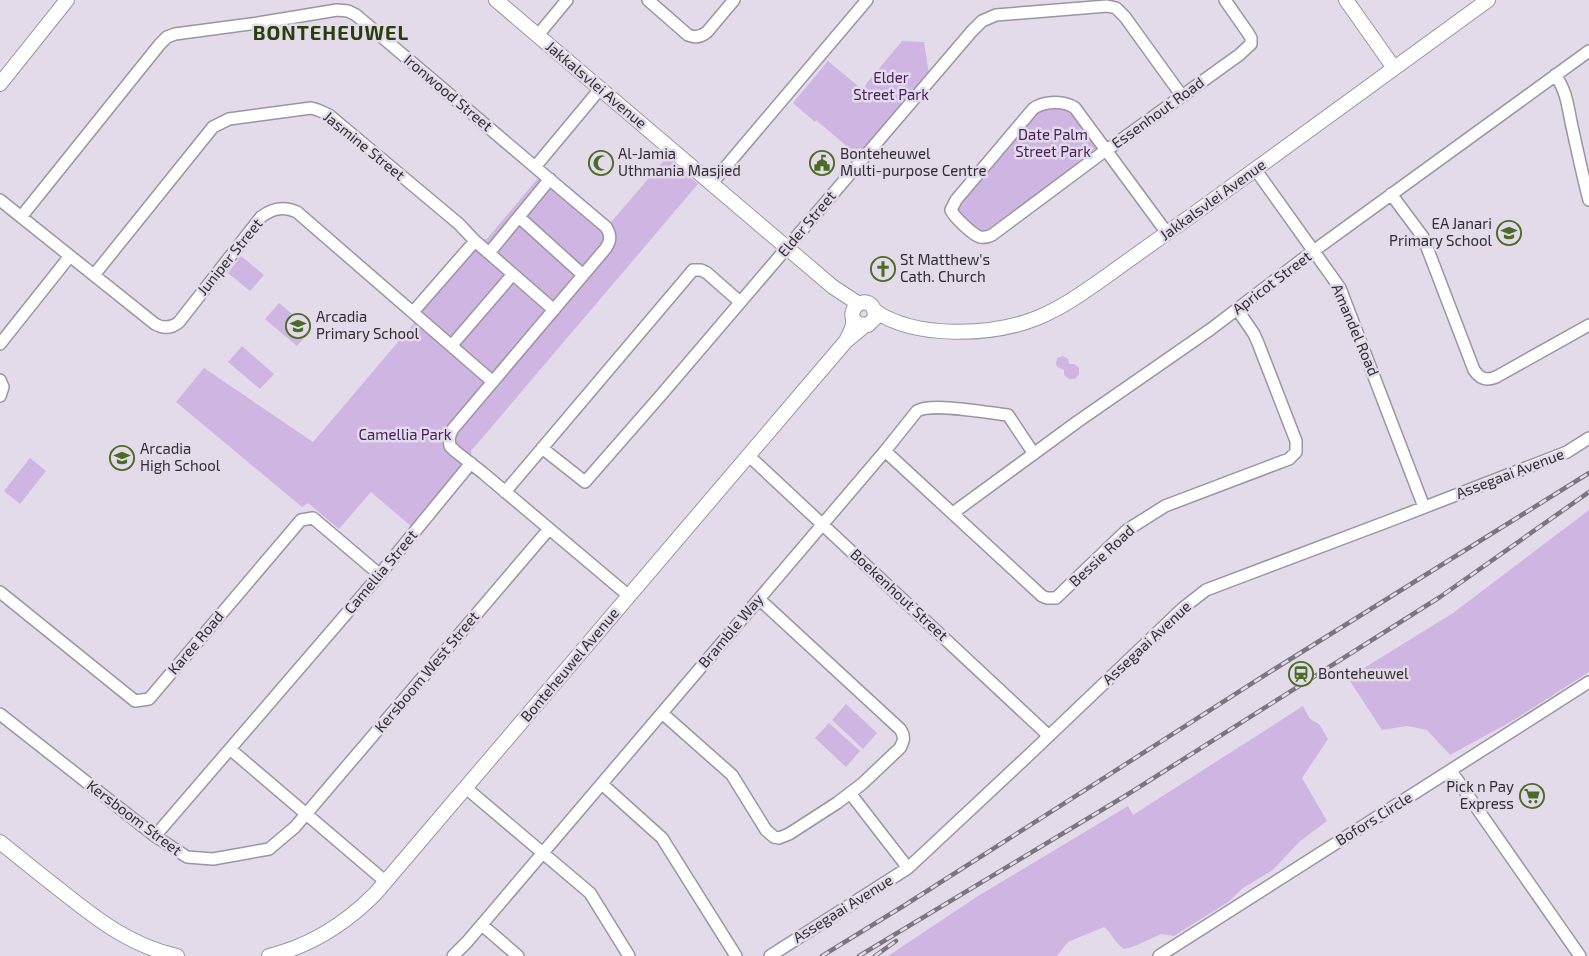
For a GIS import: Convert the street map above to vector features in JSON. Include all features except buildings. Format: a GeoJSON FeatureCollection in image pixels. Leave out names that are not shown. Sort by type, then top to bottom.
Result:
{"type":"FeatureCollection","features":[{"type":"Feature","properties":{"kind":"street"},"geometry":{"type":"LineString","coordinates":[[0,84],[67,0]]}},
{"type":"Feature","properties":{"kind":"street","name":"Jakkalsvlei Avenue"},"geometry":{"type":"LineString","coordinates":[[496,0],[834,287],[862,316],[911,326],[951,331],[982,331],[1006,327],[1031,320],[1069,302],[1488,0]]}},
{"type":"Feature","properties":{"kind":"street"},"geometry":{"type":"LineString","coordinates":[[538,35],[568,0]]}},
{"type":"Feature","properties":{"kind":"street"},"geometry":{"type":"LineString","coordinates":[[648,0],[688,35],[698,37],[707,32],[734,0]]}},
{"type":"Feature","properties":{"kind":"street"},"geometry":{"type":"LineString","coordinates":[[712,184],[867,0]]}},
{"type":"Feature","properties":{"kind":"street","name":"Essenhout Road"},"geometry":{"type":"LineString","coordinates":[[1106,150],[1070,104],[1064,102],[1040,105],[1028,114],[956,200],[951,210],[955,218],[978,237],[988,237],[1239,55],[1251,44],[1251,38],[1225,0]]}},
{"type":"Feature","properties":{"kind":"street"},"geometry":{"type":"LineString","coordinates":[[1346,0],[1394,68]]}},
{"type":"Feature","properties":{"kind":"street","name":"Elder Street"},"geometry":{"type":"LineString","coordinates":[[542,448],[585,482],[978,24],[988,18],[1005,13],[1107,6],[1116,8],[1125,17],[1182,96]]}},
{"type":"Feature","properties":{"kind":"street","name":"Ironwood Street"},"geometry":{"type":"LineString","coordinates":[[21,217],[167,37],[176,34],[338,10],[348,11],[356,15],[606,227],[610,234],[610,242],[583,275]]}},
{"type":"Feature","properties":{"kind":"street","name":"Apricot Street"},"geometry":{"type":"LineString","coordinates":[[954,513],[1237,309],[1391,194],[1589,51]]}},
{"type":"Feature","properties":{"kind":"street"},"geometry":{"type":"LineString","coordinates":[[1555,75],[1564,88],[1568,101],[1570,119],[1589,200]]}},
{"type":"Feature","properties":{"kind":"street"},"geometry":{"type":"LineString","coordinates":[[535,167],[600,89]]}},
{"type":"Feature","properties":{"kind":"street","name":"Jasmine Street"},"geometry":{"type":"LineString","coordinates":[[94,275],[213,127],[229,119],[304,109],[318,110],[328,115],[458,224],[554,310]]}},
{"type":"Feature","properties":{"kind":"street"},"geometry":{"type":"LineString","coordinates":[[1106,150],[1167,233]]}},
{"type":"Feature","properties":{"kind":"street","name":"Amandel Road"},"geometry":{"type":"LineString","coordinates":[[1255,169],[1340,288],[1424,507]]}},
{"type":"Feature","properties":{"kind":"street"},"geometry":{"type":"LineString","coordinates":[[489,253],[550,179]]}},
{"type":"Feature","properties":{"kind":"street"},"geometry":{"type":"LineString","coordinates":[[1391,194],[1423,237],[1474,370],[1481,377],[1485,379],[1496,377],[1589,325]]}},
{"type":"Feature","properties":{"kind":"street","name":"Juniper Street"},"geometry":{"type":"LineString","coordinates":[[0,200],[155,324],[163,327],[172,326],[179,322],[261,217],[270,211],[286,208],[298,212],[414,312]]}},
{"type":"Feature","properties":{"kind":"street"},"geometry":{"type":"LineString","coordinates":[[518,217],[583,275],[452,430],[449,438],[450,446],[629,596]]}},
{"type":"Feature","properties":{"kind":"street"},"geometry":{"type":"LineString","coordinates":[[475,241],[414,312],[493,382]]}},
{"type":"Feature","properties":{"kind":"street"},"geometry":{"type":"LineString","coordinates":[[0,344],[70,256]]}},
{"type":"Feature","properties":{"kind":"street"},"geometry":{"type":"LineString","coordinates":[[505,492],[693,270],[701,270],[707,273],[740,302]]}},
{"type":"Feature","properties":{"kind":"street"},"geometry":{"type":"LineString","coordinates":[[452,345],[513,274]]}},
{"type":"Feature","properties":{"kind":"street","name":"Bessie Road"},"geometry":{"type":"LineString","coordinates":[[885,451],[1042,596],[1051,599],[1062,594],[1127,530],[1164,506],[1293,456],[1296,452],[1296,442],[1258,343],[1237,309]]}},
{"type":"Feature","properties":{"kind":"street","name":"Bonteheuwel Avenue"},"geometry":{"type":"LineString","coordinates":[[269,956],[294,949],[332,930],[359,910],[386,882],[846,341],[862,316]]}},
{"type":"Feature","properties":{"kind":"street"},"geometry":{"type":"LineString","coordinates":[[0,380],[3,387],[0,396]]}},
{"type":"Feature","properties":{"kind":"street","name":"Bramble Way"},"geometry":{"type":"LineString","coordinates":[[453,956],[482,925],[823,524],[916,411],[923,408],[952,409],[1008,415],[1034,454]]}},
{"type":"Feature","properties":{"kind":"street","name":"Assegaai Avenue"},"geometry":{"type":"LineString","coordinates":[[770,956],[908,868],[1183,608],[1206,590],[1568,452],[1589,438]]}},
{"type":"Feature","properties":{"kind":"street","name":"Boekenhout Street"},"geometry":{"type":"LineString","coordinates":[[749,456],[1049,736]]}},
{"type":"Feature","properties":{"kind":"street","name":"Camellia Street"},"geometry":{"type":"LineString","coordinates":[[155,836],[380,574],[471,464]]}},
{"type":"Feature","properties":{"kind":"street","name":"Karee Road"},"geometry":{"type":"LineString","coordinates":[[0,592],[135,701],[149,699],[301,520],[313,518],[380,574]]}},
{"type":"Feature","properties":{"kind":"street","name":"Kersboom West Street"},"geometry":{"type":"LineString","coordinates":[[306,814],[549,529]]}},
{"type":"Feature","properties":{"kind":"street"},"geometry":{"type":"LineString","coordinates":[[662,713],[732,775],[766,830],[774,837],[779,838],[789,834],[850,793],[900,748],[903,742],[903,733],[759,599]]}},
{"type":"Feature","properties":{"kind":"street","name":"Bofors Circle"},"geometry":{"type":"LineString","coordinates":[[1159,956],[1589,682]]}},
{"type":"Feature","properties":{"kind":"street","name":"Kersboom Street"},"geometry":{"type":"LineString","coordinates":[[0,714],[155,836],[187,857],[213,858],[269,849],[295,827],[306,814]]}},
{"type":"Feature","properties":{"kind":"street"},"geometry":{"type":"LineString","coordinates":[[230,749],[386,882]]}},
{"type":"Feature","properties":{"kind":"street"},"geometry":{"type":"LineString","coordinates":[[1451,770],[1580,956]]}},
{"type":"Feature","properties":{"kind":"street"},"geometry":{"type":"LineString","coordinates":[[602,784],[662,838],[736,956]]}},
{"type":"Feature","properties":{"kind":"street"},"geometry":{"type":"LineString","coordinates":[[466,788],[590,893],[629,956]]}},
{"type":"Feature","properties":{"kind":"street"},"geometry":{"type":"LineString","coordinates":[[850,793],[908,868]]}},
{"type":"Feature","properties":{"kind":"street"},"geometry":{"type":"LineString","coordinates":[[0,842],[90,914],[119,934],[144,946],[177,956]]}},
{"type":"Feature","properties":{"kind":"street"},"geometry":{"type":"LineString","coordinates":[[482,925],[518,956]]}},
{"type":"Feature","properties":{"kind":"green space","name":"Elder Street Park"},"geometry":{"type":"Polygon","coordinates":[[[902,41],[924,42],[929,74],[861,154],[857,155],[793,103],[828,61],[864,91],[866,84],[902,41]]]}},
{"type":"Feature","properties":{"kind":"green space","name":"Date Palm Street Park"},"geometry":{"type":"Polygon","coordinates":[[[1061,107],[1072,112],[1096,145],[1096,150],[987,232],[980,232],[959,215],[957,207],[1033,115],[1043,109],[1061,107]]]}},
{"type":"Feature","properties":{"kind":"green space","name":"Camellia Park"},"geometry":{"type":"Polygon","coordinates":[[[667,157],[698,184],[471,451],[472,465],[412,527],[371,492],[339,529],[308,503],[302,507],[176,402],[204,368],[313,442],[415,322],[416,309],[474,240],[487,239],[543,172],[562,187],[565,183],[611,222],[667,157]]]}},
{"type":"Feature","properties":{"kind":"green space"},"geometry":{"type":"Polygon","coordinates":[[[241,256],[264,275],[250,291],[228,273],[241,256]]]}},
{"type":"Feature","properties":{"kind":"green space"},"geometry":{"type":"Polygon","coordinates":[[[279,303],[311,330],[297,346],[265,319],[279,303]]]}},
{"type":"Feature","properties":{"kind":"green space"},"geometry":{"type":"Polygon","coordinates":[[[242,346],[274,374],[260,389],[228,362],[242,346]]]}},
{"type":"Feature","properties":{"kind":"green space"},"geometry":{"type":"Polygon","coordinates":[[[1063,356],[1068,359],[1069,364],[1074,364],[1079,368],[1079,374],[1075,379],[1069,379],[1064,375],[1064,370],[1057,367],[1057,358],[1063,356]]]}},
{"type":"Feature","properties":{"kind":"green space"},"geometry":{"type":"Polygon","coordinates":[[[30,458],[46,471],[20,504],[4,491],[30,458]]]}},
{"type":"Feature","properties":{"kind":"green space"},"geometry":{"type":"Polygon","coordinates":[[[1589,510],[1589,672],[1514,720],[1450,755],[1427,730],[1407,726],[1382,730],[1348,678],[1453,613],[1589,510]]]}},
{"type":"Feature","properties":{"kind":"green space"},"geometry":{"type":"Polygon","coordinates":[[[846,704],[877,733],[863,749],[832,720],[846,704]]]}},
{"type":"Feature","properties":{"kind":"green space"},"geometry":{"type":"Polygon","coordinates":[[[1303,706],[1310,719],[1319,724],[1328,739],[1302,778],[1327,821],[1299,842],[1273,870],[1243,888],[1228,902],[1174,936],[1161,934],[1124,949],[1104,927],[1068,942],[1057,956],[888,956],[978,896],[1128,806],[1133,815],[1303,706]]]}},
{"type":"Feature","properties":{"kind":"green space"},"geometry":{"type":"Polygon","coordinates":[[[829,723],[860,751],[846,767],[815,738],[829,723]]]}},
{"type":"Feature","properties":{"kind":"railway"},"geometry":{"type":"LineString","coordinates":[[822,956],[1273,670],[1589,473]]}},
{"type":"Feature","properties":{"kind":"railway"},"geometry":{"type":"LineString","coordinates":[[859,956],[1125,796],[1440,597],[1589,492]]}},
{"type":"Feature","properties":{"kind":"railway"},"geometry":{"type":"LineString","coordinates":[[875,956],[896,941]]}},
{"type":"Feature","properties":{"kind":"place","name":"Al-Jamia Uthmania Masjied"},"geometry":{"type":"Point","coordinates":[601,163]}},
{"type":"Feature","properties":{"kind":"place","name":"Bonteheuwel Multi-purpose Centre"},"geometry":{"type":"Point","coordinates":[822,163]}},
{"type":"Feature","properties":{"kind":"place","name":"EA Janari Primary School"},"geometry":{"type":"Point","coordinates":[1509,233]}},
{"type":"Feature","properties":{"kind":"place","name":"St Matthew's Cath. Church"},"geometry":{"type":"Point","coordinates":[883,269]}},
{"type":"Feature","properties":{"kind":"place","name":"Arcadia Primary School"},"geometry":{"type":"Point","coordinates":[298,326]}},
{"type":"Feature","properties":{"kind":"place","name":"Arcadia High School"},"geometry":{"type":"Point","coordinates":[122,458]}},
{"type":"Feature","properties":{"kind":"place","name":"Bonteheuwel"},"geometry":{"type":"Point","coordinates":[1301,674]}},
{"type":"Feature","properties":{"kind":"place","name":"Pick n Pay Express"},"geometry":{"type":"Point","coordinates":[1532,796]}},
{"type":"Feature","properties":{"kind":"district","name":"BONTEHEUWEL"},"geometry":{"type":"Point","coordinates":[331,33]}}]}
